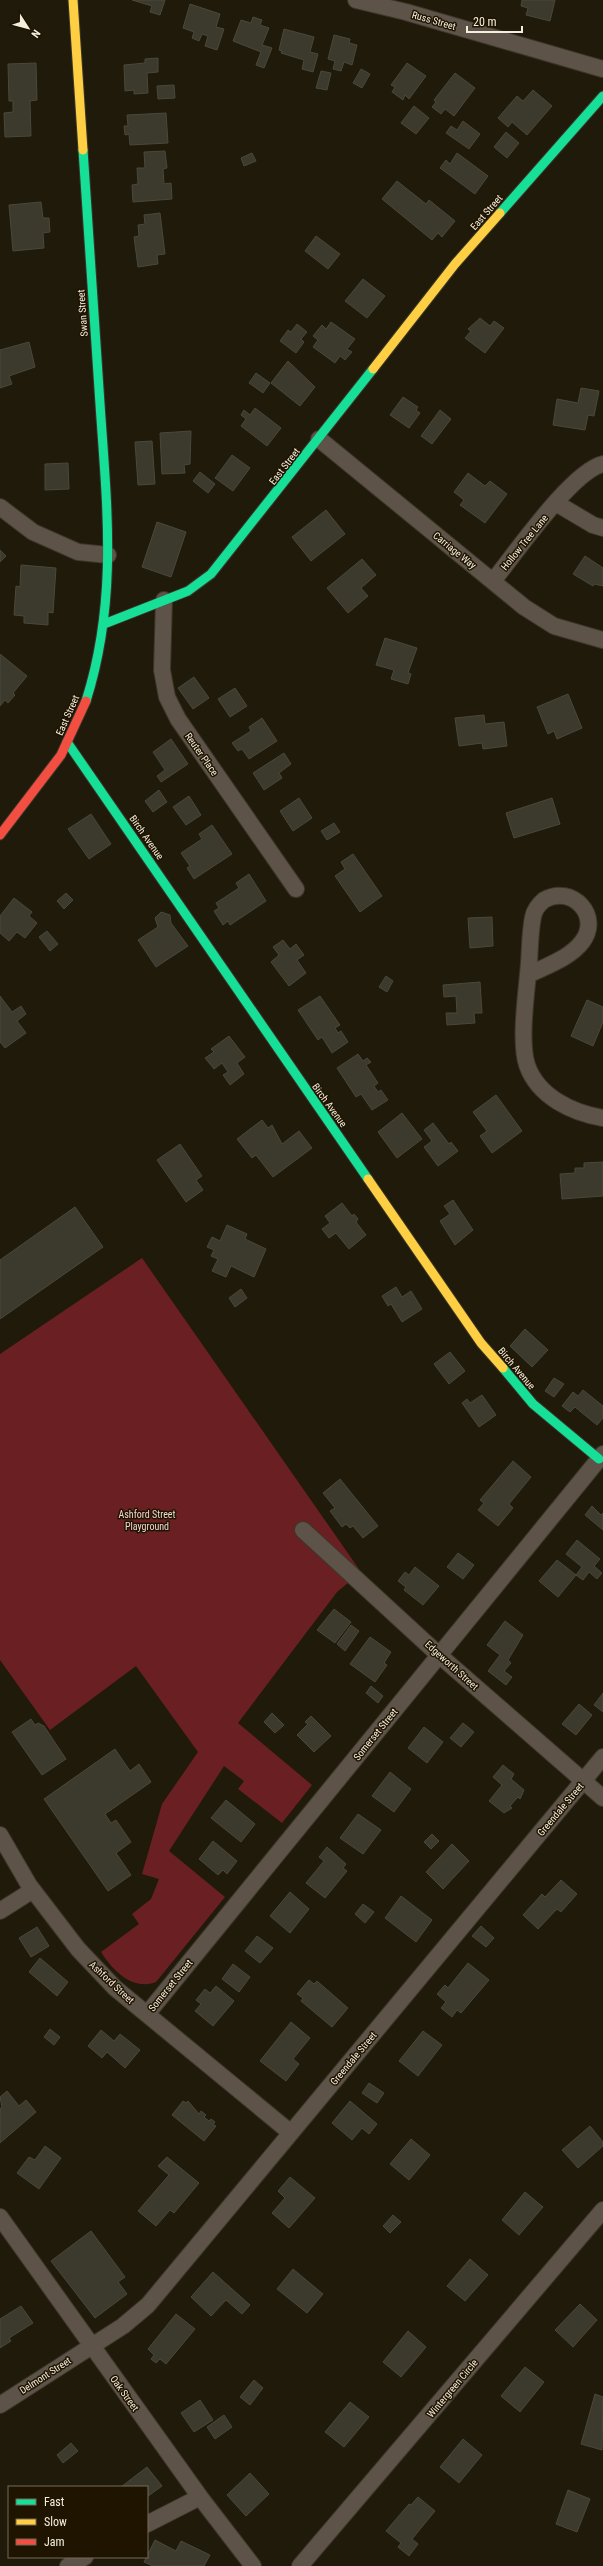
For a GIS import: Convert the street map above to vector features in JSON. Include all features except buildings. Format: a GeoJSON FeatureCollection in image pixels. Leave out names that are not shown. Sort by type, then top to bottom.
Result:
{"type":"FeatureCollection","features":[{"type":"Feature","properties":{"kind":"main road","name":"Swan Street"},"geometry":{"type":"LineString","coordinates":[[73,0],[108,555],[104,624]]}},
{"type":"Feature","properties":{"kind":"main road","name":"East Street"},"geometry":{"type":"LineString","coordinates":[[0,835],[61,755],[93,681],[104,624],[188,590],[212,574],[455,264],[603,96]]}},
{"type":"Feature","properties":{"kind":"main road","name":"Birch Avenue"},"geometry":{"type":"LineString","coordinates":[[67,742],[481,1343],[533,1404],[601,1456]]}},
{"type":"Feature","properties":{"kind":"street","name":"Russ Street"},"geometry":{"type":"LineString","coordinates":[[356,0],[408,6],[603,69]]}},
{"type":"Feature","properties":{"kind":"street","name":"Carriage Way"},"geometry":{"type":"LineString","coordinates":[[319,439],[524,607],[554,626],[603,640]]}},
{"type":"Feature","properties":{"kind":"street","name":"Hollow Tree Lane"},"geometry":{"type":"LineString","coordinates":[[493,581],[556,503],[587,471],[603,464]]}},
{"type":"Feature","properties":{"kind":"street"},"geometry":{"type":"LineString","coordinates":[[556,503],[593,525],[603,528]]}},
{"type":"Feature","properties":{"kind":"street"},"geometry":{"type":"LineString","coordinates":[[0,507],[33,532],[78,552],[108,555]]}},
{"type":"Feature","properties":{"kind":"street","name":"Reuter Place"},"geometry":{"type":"LineString","coordinates":[[164,600],[162,670],[167,697],[178,719],[296,889]]}},
{"type":"Feature","properties":{"kind":"street"},"geometry":{"type":"LineString","coordinates":[[528,975],[565,957],[583,941],[589,923],[585,910],[576,900],[559,895],[542,901],[536,908],[533,916],[528,975],[524,1044],[527,1065],[539,1087],[558,1102],[579,1113],[603,1118]]}},
{"type":"Feature","properties":{"kind":"street","name":"Somerset Street"},"geometry":{"type":"LineString","coordinates":[[147,2014],[601,1456]]}},
{"type":"Feature","properties":{"kind":"street","name":"Edgeworth Street"},"geometry":{"type":"LineString","coordinates":[[303,1530],[439,1655],[603,1798]]}},
{"type":"Feature","properties":{"kind":"street","name":"Greendale Street"},"geometry":{"type":"LineString","coordinates":[[91,2346],[123,2326],[148,2304],[603,1757]]}},
{"type":"Feature","properties":{"kind":"street","name":"Ashford Street"},"geometry":{"type":"LineString","coordinates":[[0,1835],[33,1890],[78,1950],[115,1988],[291,2133]]}},
{"type":"Feature","properties":{"kind":"street"},"geometry":{"type":"LineString","coordinates":[[0,1911],[33,1890]]}},
{"type":"Feature","properties":{"kind":"street","name":"Wintergreen Circle"},"geometry":{"type":"LineString","coordinates":[[300,2566],[603,2210]]}},
{"type":"Feature","properties":{"kind":"street","name":"Oak Street"},"geometry":{"type":"LineString","coordinates":[[0,2217],[200,2497],[253,2566]]}},
{"type":"Feature","properties":{"kind":"street","name":"Delmont Street"},"geometry":{"type":"LineString","coordinates":[[0,2405],[91,2346]]}},
{"type":"Feature","properties":{"kind":"street"},"geometry":{"type":"LineString","coordinates":[[148,2523],[200,2497]]}},
{"type":"Feature","properties":{"kind":"street"},"geometry":{"type":"LineString","coordinates":[[68,2566],[83,2558]]}},
{"type":"Feature","properties":{"kind":"green space","name":"Ashford Street Playground"},"geometry":{"type":"Polygon","coordinates":[[[142,1258],[361,1572],[337,1592],[238,1723],[312,1785],[282,1823],[238,1789],[244,1781],[224,1766],[169,1851],[225,1897],[156,1982],[148,1984],[139,1984],[124,1978],[111,1966],[101,1952],[139,1924],[132,1914],[151,1899],[159,1879],[142,1874],[162,1804],[198,1752],[136,1666],[50,1730],[0,1660],[0,1354],[142,1258]]]}},
{"type":"Feature","properties":{"kind":"traffic: fast"},"geometry":{"type":"LineString","coordinates":[[500,213],[603,96]]}},
{"type":"Feature","properties":{"kind":"traffic: fast"},"geometry":{"type":"LineString","coordinates":[[83,150],[105,480],[108,553],[103,626],[96,663],[86,701]]}},
{"type":"Feature","properties":{"kind":"traffic: fast"},"geometry":{"type":"LineString","coordinates":[[104,624],[188,591],[211,574],[373,369]]}},
{"type":"Feature","properties":{"kind":"traffic: fast"},"geometry":{"type":"LineString","coordinates":[[67,742],[368,1179]]}},
{"type":"Feature","properties":{"kind":"traffic: fast"},"geometry":{"type":"LineString","coordinates":[[503,1368],[533,1404],[599,1459]]}},
{"type":"Feature","properties":{"kind":"traffic: slow"},"geometry":{"type":"LineString","coordinates":[[73,0],[83,150]]}},
{"type":"Feature","properties":{"kind":"traffic: slow"},"geometry":{"type":"LineString","coordinates":[[373,369],[455,264],[500,213]]}},
{"type":"Feature","properties":{"kind":"traffic: slow"},"geometry":{"type":"LineString","coordinates":[[368,1179],[481,1343],[503,1368]]}},
{"type":"Feature","properties":{"kind":"traffic: jam"},"geometry":{"type":"LineString","coordinates":[[0,835],[61,755],[86,701]]}}]}
